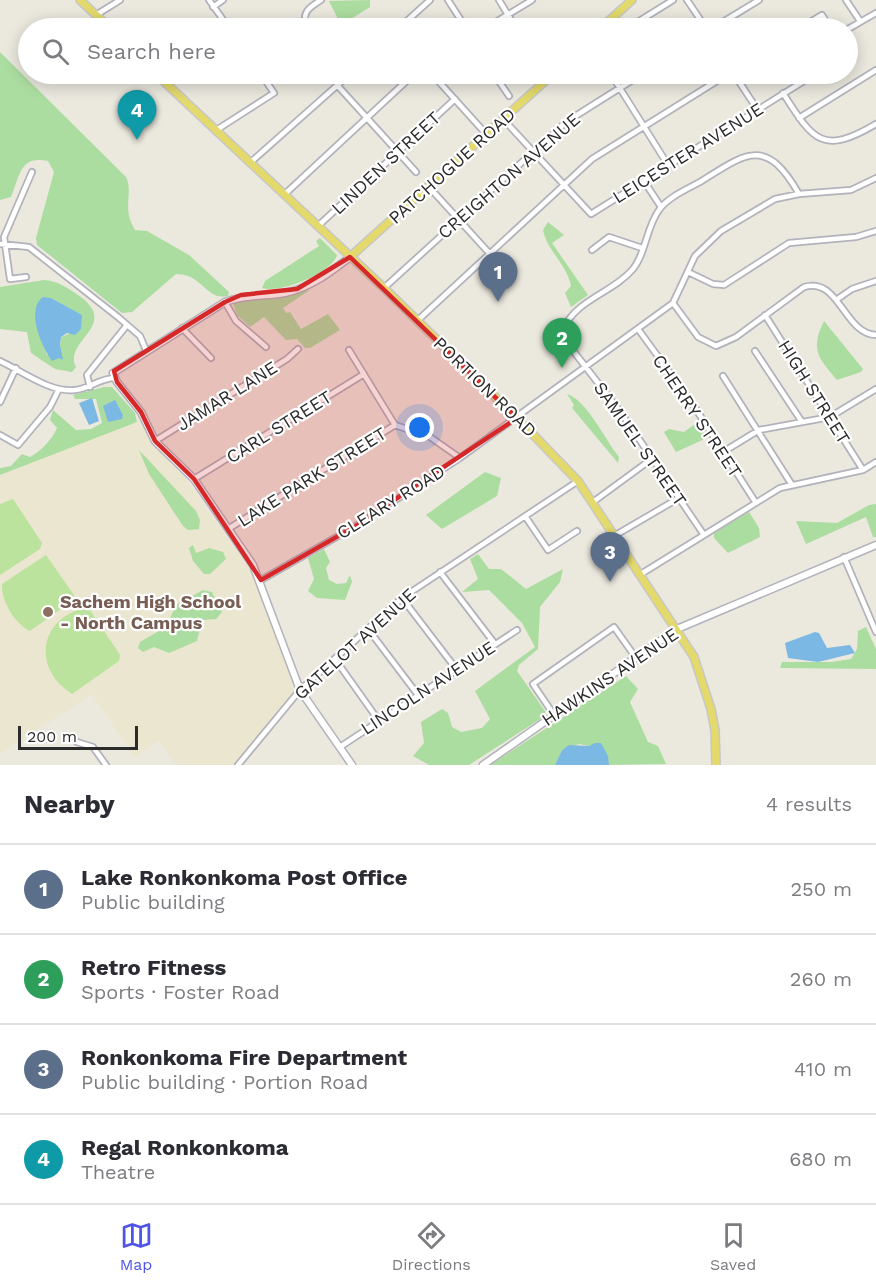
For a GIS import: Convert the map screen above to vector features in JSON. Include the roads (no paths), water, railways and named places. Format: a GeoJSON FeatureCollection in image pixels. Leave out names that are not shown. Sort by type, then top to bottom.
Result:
{"type":"FeatureCollection","features":[{"type":"Feature","properties":{"kind":"main road"},"geometry":{"type":"LineString","coordinates":[[80,0],[99,18]]}},
{"type":"Feature","properties":{"kind":"main road"},"geometry":{"type":"LineString","coordinates":[[613,18],[632,0]]}},
{"type":"Feature","properties":{"kind":"main road","name":"PORTION ROAD"},"geometry":{"type":"LineString","coordinates":[[167,84],[218,129],[384,288],[578,481],[694,657],[706,689],[715,730],[716,765]]}},
{"type":"Feature","properties":{"kind":"main road","name":"PATCHOGUE ROAD"},"geometry":{"type":"LineString","coordinates":[[350,257],[542,84]]}},
{"type":"Feature","properties":{"kind":"street"},"geometry":{"type":"LineString","coordinates":[[96,15],[120,0]]}},
{"type":"Feature","properties":{"kind":"street"},"geometry":{"type":"LineString","coordinates":[[209,0],[221,18]]}},
{"type":"Feature","properties":{"kind":"street"},"geometry":{"type":"LineString","coordinates":[[213,7],[223,0]]}},
{"type":"Feature","properties":{"kind":"street"},"geometry":{"type":"LineString","coordinates":[[303,18],[305,12],[321,0]]}},
{"type":"Feature","properties":{"kind":"street"},"geometry":{"type":"LineString","coordinates":[[410,18],[430,0]]}},
{"type":"Feature","properties":{"kind":"street"},"geometry":{"type":"LineString","coordinates":[[448,0],[460,18]]}},
{"type":"Feature","properties":{"kind":"street"},"geometry":{"type":"LineString","coordinates":[[499,0],[510,18]]}},
{"type":"Feature","properties":{"kind":"street"},"geometry":{"type":"LineString","coordinates":[[503,18],[532,0]]}},
{"type":"Feature","properties":{"kind":"street"},"geometry":{"type":"LineString","coordinates":[[644,18],[673,0]]}},
{"type":"Feature","properties":{"kind":"street"},"geometry":{"type":"LineString","coordinates":[[687,0],[699,18]]}},
{"type":"Feature","properties":{"kind":"street"},"geometry":{"type":"LineString","coordinates":[[729,18],[759,0]]}},
{"type":"Feature","properties":{"kind":"street"},"geometry":{"type":"LineString","coordinates":[[846,0],[860,21],[876,13]]}},
{"type":"Feature","properties":{"kind":"street"},"geometry":{"type":"LineString","coordinates":[[858,81],[876,70]]}},
{"type":"Feature","properties":{"kind":"street"},"geometry":{"type":"LineString","coordinates":[[218,129],[274,93],[268,84]]}},
{"type":"Feature","properties":{"kind":"street"},"geometry":{"type":"LineString","coordinates":[[285,194],[403,84]]}},
{"type":"Feature","properties":{"kind":"street"},"geometry":{"type":"LineString","coordinates":[[441,84],[487,135]]}},
{"type":"Feature","properties":{"kind":"street"},"geometry":{"type":"LineString","coordinates":[[501,84],[509,96]]}},
{"type":"Feature","properties":{"kind":"street"},"geometry":{"type":"LineString","coordinates":[[617,84],[668,165]]}},
{"type":"Feature","properties":{"kind":"street","name":"CREIGHTON AVENUE"},"geometry":{"type":"LineString","coordinates":[[384,288],[566,122],[626,84]]}},
{"type":"Feature","properties":{"kind":"street"},"geometry":{"type":"LineString","coordinates":[[417,321],[592,159],[712,84]]}},
{"type":"Feature","properties":{"kind":"street"},"geometry":{"type":"LineString","coordinates":[[740,84],[757,110]]}},
{"type":"Feature","properties":{"kind":"street","name":"LEICESTER AVENUE"},"geometry":{"type":"LineString","coordinates":[[564,185],[591,214],[799,84]]}},
{"type":"Feature","properties":{"kind":"street"},"geometry":{"type":"LineString","coordinates":[[799,118],[854,84]]}},
{"type":"Feature","properties":{"kind":"street"},"geometry":{"type":"LineString","coordinates":[[251,162],[337,85],[416,172]]}},
{"type":"Feature","properties":{"kind":"street"},"geometry":{"type":"LineString","coordinates":[[783,93],[799,118],[813,134],[832,141],[850,139],[876,124]]}},
{"type":"Feature","properties":{"kind":"street","name":"LINDEN STREET"},"geometry":{"type":"LineString","coordinates":[[318,226],[455,99]]}},
{"type":"Feature","properties":{"kind":"street"},"geometry":{"type":"LineString","coordinates":[[504,120],[564,185]]}},
{"type":"Feature","properties":{"kind":"street"},"geometry":{"type":"LineString","coordinates":[[644,181],[661,207],[732,161],[748,155],[762,156],[776,163],[789,176],[799,194]]}},
{"type":"Feature","properties":{"kind":"street"},"geometry":{"type":"LineString","coordinates":[[26,277],[10,279],[2,244],[32,172]]}},
{"type":"Feature","properties":{"kind":"street"},"geometry":{"type":"LineString","coordinates":[[876,178],[851,190],[799,194],[767,203],[721,231],[704,245],[673,303],[698,337],[716,346],[729,342],[807,285],[822,287],[862,330],[876,335]]}},
{"type":"Feature","properties":{"kind":"street"},"geometry":{"type":"LineString","coordinates":[[429,187],[490,254]]}},
{"type":"Feature","properties":{"kind":"street","name":"SAMUEL STREET"},"geometry":{"type":"LineString","coordinates":[[661,207],[634,268],[575,312],[565,325],[567,342],[652,458],[704,535]]}},
{"type":"Feature","properties":{"kind":"street"},"geometry":{"type":"LineString","coordinates":[[688,272],[713,284],[724,285],[789,243],[856,237],[876,231]]}},
{"type":"Feature","properties":{"kind":"street"},"geometry":{"type":"LineString","coordinates":[[592,250],[609,237],[642,248]]}},
{"type":"Feature","properties":{"kind":"street"},"geometry":{"type":"LineString","coordinates":[[2,244],[29,247],[140,336],[146,350]]}},
{"type":"Feature","properties":{"kind":"street"},"geometry":{"type":"LineString","coordinates":[[350,257],[315,281],[297,289],[284,293],[241,295],[225,302],[114,371],[115,378],[141,412],[155,441],[194,479],[261,580],[300,690],[352,765]]}},
{"type":"Feature","properties":{"kind":"street"},"geometry":{"type":"LineString","coordinates":[[836,300],[852,289],[876,281]]}},
{"type":"Feature","properties":{"kind":"street"},"geometry":{"type":"LineString","coordinates":[[225,302],[236,321],[266,347]]}},
{"type":"Feature","properties":{"kind":"street","name":"CLEARY ROAD"},"geometry":{"type":"LineString","coordinates":[[261,580],[354,527],[460,458],[673,303]]}},
{"type":"Feature","properties":{"kind":"street","name":"HIGH STREET"},"geometry":{"type":"LineString","coordinates":[[765,315],[863,470]]}},
{"type":"Feature","properties":{"kind":"street"},"geometry":{"type":"LineString","coordinates":[[90,387],[87,375],[127,325]]}},
{"type":"Feature","properties":{"kind":"street"},"geometry":{"type":"LineString","coordinates":[[182,328],[212,358]]}},
{"type":"Feature","properties":{"kind":"street","name":"CHERRY STREET"},"geometry":{"type":"LineString","coordinates":[[638,329],[756,503]]}},
{"type":"Feature","properties":{"kind":"street","name":"JAMAR LANE"},"geometry":{"type":"LineString","coordinates":[[155,441],[287,360],[298,349]]}},
{"type":"Feature","properties":{"kind":"street"},"geometry":{"type":"LineString","coordinates":[[349,350],[395,425],[430,437],[460,458]]}},
{"type":"Feature","properties":{"kind":"street"},"geometry":{"type":"LineString","coordinates":[[755,351],[802,422]]}},
{"type":"Feature","properties":{"kind":"street"},"geometry":{"type":"LineString","coordinates":[[0,361],[59,389],[74,391],[90,387],[107,378],[115,378]]}},
{"type":"Feature","properties":{"kind":"street"},"geometry":{"type":"LineString","coordinates":[[0,402],[2,389],[16,368]]}},
{"type":"Feature","properties":{"kind":"street","name":"CARL STREET"},"geometry":{"type":"LineString","coordinates":[[194,479],[364,374]]}},
{"type":"Feature","properties":{"kind":"street"},"geometry":{"type":"LineString","coordinates":[[723,376],[792,485]]}},
{"type":"Feature","properties":{"kind":"street"},"geometry":{"type":"LineString","coordinates":[[0,435],[18,445],[50,407],[59,389]]}},
{"type":"Feature","properties":{"kind":"street"},"geometry":{"type":"LineString","coordinates":[[723,452],[759,430],[830,417],[876,389]]}},
{"type":"Feature","properties":{"kind":"street","name":"LAKE PARK STREET"},"geometry":{"type":"LineString","coordinates":[[228,529],[395,425]]}},
{"type":"Feature","properties":{"kind":"street"},"geometry":{"type":"LineString","coordinates":[[593,502],[652,458]]}},
{"type":"Feature","properties":{"kind":"street"},"geometry":{"type":"LineString","coordinates":[[640,574],[780,488],[863,470],[876,462]]}},
{"type":"Feature","properties":{"kind":"street","name":"GATELOT AVENUE"},"geometry":{"type":"LineString","coordinates":[[238,765],[300,690],[402,598],[578,481]]}},
{"type":"Feature","properties":{"kind":"street"},"geometry":{"type":"LineString","coordinates":[[614,536],[679,498]]}},
{"type":"Feature","properties":{"kind":"street"},"geometry":{"type":"LineString","coordinates":[[525,516],[548,550],[577,531]]}},
{"type":"Feature","properties":{"kind":"street","name":"HAWKINS AVENUE"},"geometry":{"type":"LineString","coordinates":[[483,765],[677,629],[876,545]]}},
{"type":"Feature","properties":{"kind":"street"},"geometry":{"type":"LineString","coordinates":[[844,557],[876,632]]}},
{"type":"Feature","properties":{"kind":"street"},"geometry":{"type":"LineString","coordinates":[[440,572],[495,644]]}},
{"type":"Feature","properties":{"kind":"street"},"geometry":{"type":"LineString","coordinates":[[402,598],[457,670]]}},
{"type":"Feature","properties":{"kind":"street"},"geometry":{"type":"LineString","coordinates":[[869,616],[876,613]]}},
{"type":"Feature","properties":{"kind":"street"},"geometry":{"type":"LineString","coordinates":[[554,715],[533,684],[614,627],[636,658]]}},
{"type":"Feature","properties":{"kind":"street"},"geometry":{"type":"LineString","coordinates":[[368,629],[418,695]]}},
{"type":"Feature","properties":{"kind":"street","name":"LINCOLN AVENUE"},"geometry":{"type":"LineString","coordinates":[[340,747],[517,630]]}},
{"type":"Feature","properties":{"kind":"street"},"geometry":{"type":"LineString","coordinates":[[335,659],[379,721]]}},
{"type":"Feature","properties":{"kind":"street"},"geometry":{"type":"LineString","coordinates":[[77,742],[93,747],[106,765]]}},
{"type":"Feature","properties":{"kind":"water"},"geometry":{"type":"Polygon","coordinates":[[[43,297],[51,298],[82,315],[81,329],[75,335],[67,333],[61,337],[63,360],[59,358],[52,361],[37,329],[35,311],[43,297]]]}},
{"type":"Feature","properties":{"kind":"water"},"geometry":{"type":"Polygon","coordinates":[[[92,398],[99,421],[89,425],[79,403],[92,398]]]}},
{"type":"Feature","properties":{"kind":"water"},"geometry":{"type":"Polygon","coordinates":[[[115,400],[123,415],[122,419],[108,422],[103,406],[115,400]]]}},
{"type":"Feature","properties":{"kind":"water"},"geometry":{"type":"Polygon","coordinates":[[[815,632],[819,633],[827,648],[850,645],[855,653],[818,662],[788,658],[785,643],[815,632]]]}},
{"type":"Feature","properties":{"kind":"water"},"geometry":{"type":"Polygon","coordinates":[[[601,743],[608,756],[609,765],[555,765],[562,750],[569,745],[589,746],[601,743]]]}},
{"type":"Feature","properties":{"kind":"place","name":"Regal Ronkonkoma"},"geometry":{"type":"Point","coordinates":[137,140]}},
{"type":"Feature","properties":{"kind":"place","name":"Lake Ronkonkoma Post Office"},"geometry":{"type":"Point","coordinates":[498,302]}},
{"type":"Feature","properties":{"kind":"place","name":"Retro Fitness"},"geometry":{"type":"Point","coordinates":[562,368]}},
{"type":"Feature","properties":{"kind":"place","name":"Ronkonkoma Fire Department"},"geometry":{"type":"Point","coordinates":[610,582]}},
{"type":"Feature","properties":{"kind":"place","name":"Sachem High School - North Campus"},"geometry":{"type":"Point","coordinates":[48,612]}}]}
